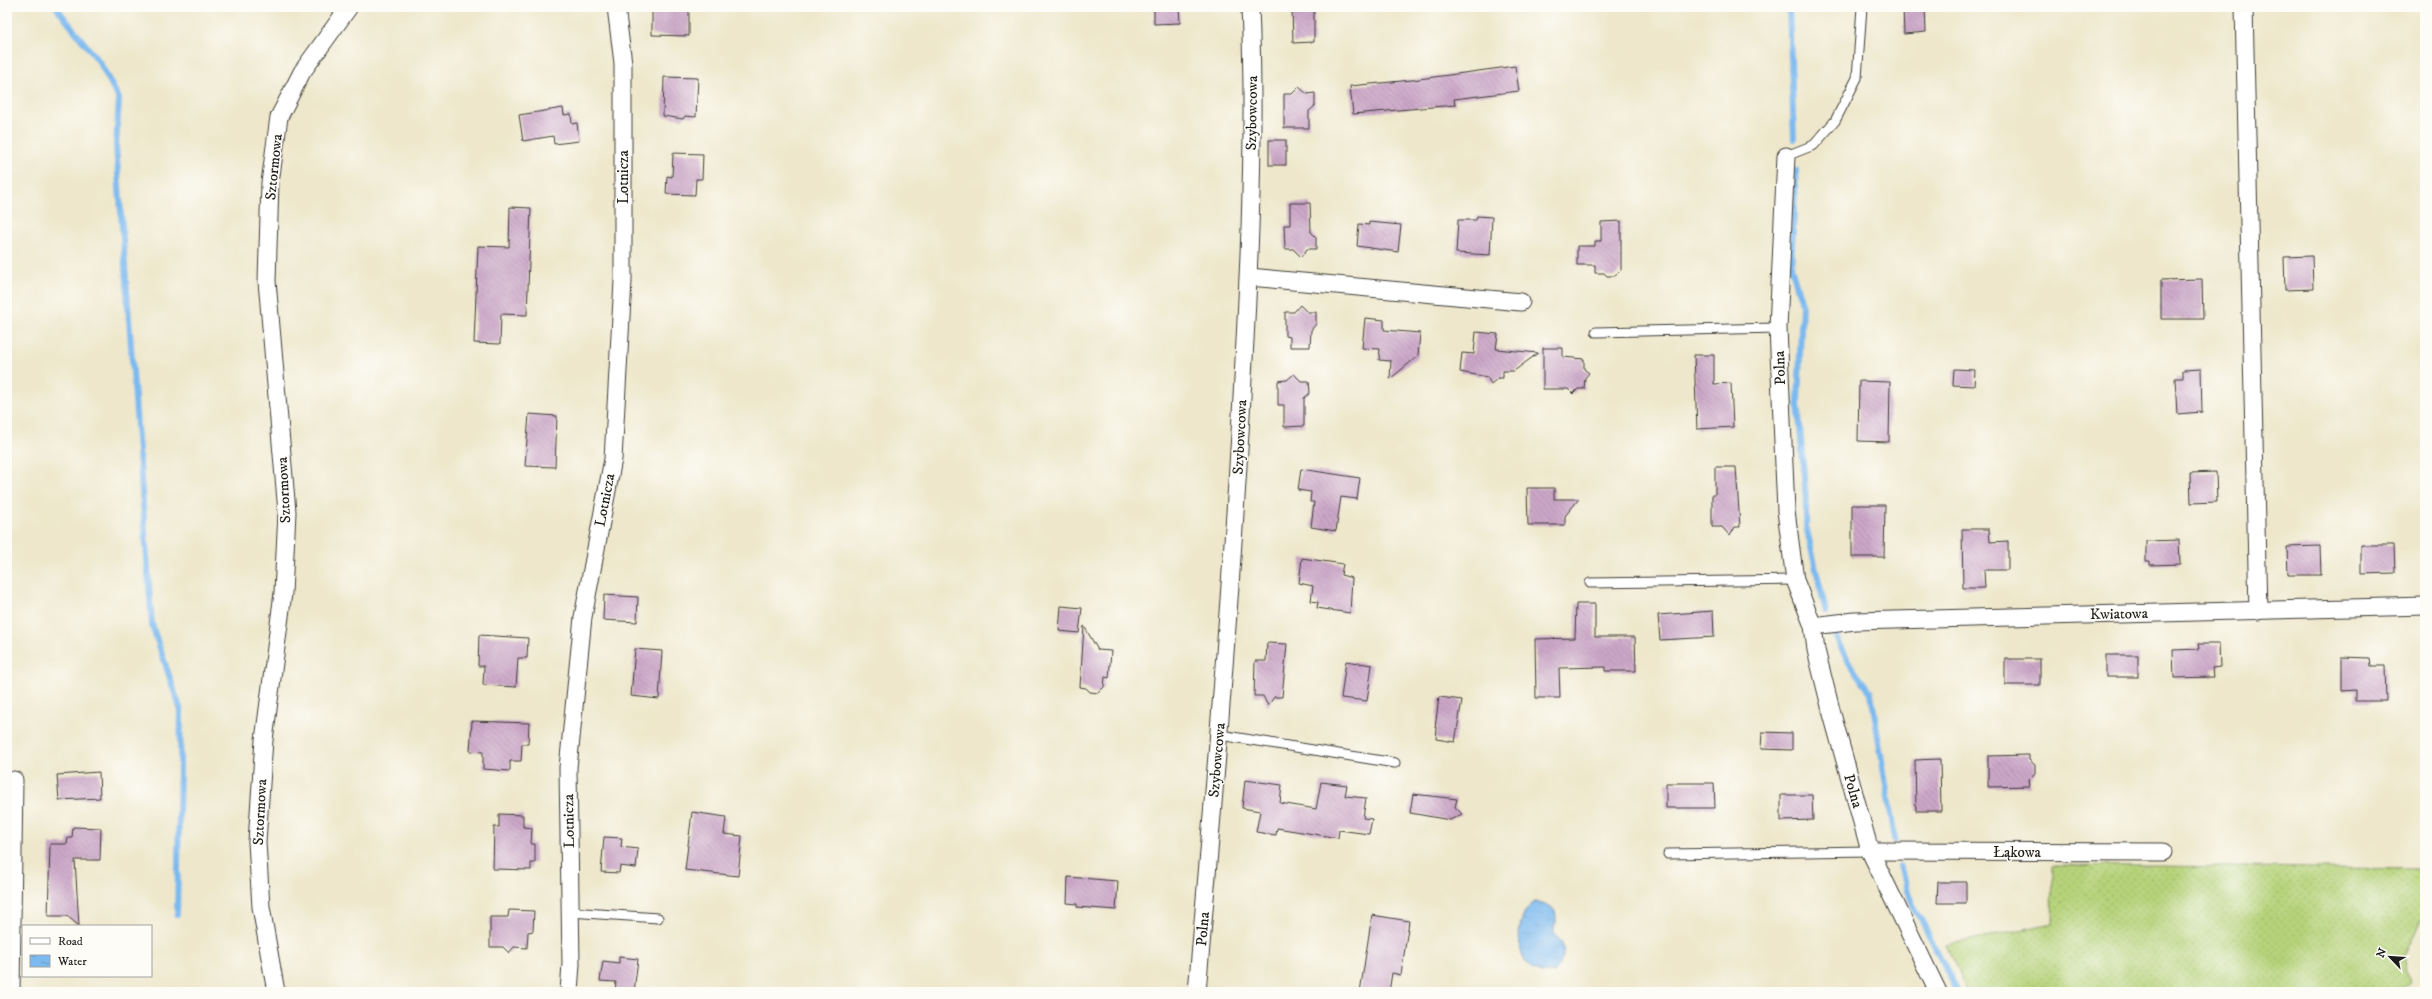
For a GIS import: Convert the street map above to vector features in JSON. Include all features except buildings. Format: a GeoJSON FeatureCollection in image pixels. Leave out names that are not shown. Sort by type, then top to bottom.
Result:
{"type":"FeatureCollection","features":[{"type":"Feature","properties":{"kind":"street","name":"Sztormowa"},"geometry":{"type":"LineString","coordinates":[[276,992],[261,908],[257,842],[264,740],[283,593],[287,512],[267,281],[270,183],[279,117],[302,72],[349,7]]}},
{"type":"Feature","properties":{"kind":"street","name":"Lotnicza"},"geometry":{"type":"LineString","coordinates":[[569,992],[570,912],[568,768],[583,617],[613,459],[623,281],[623,63],[616,7]]}},
{"type":"Feature","properties":{"kind":"street","name":"Szybowcowa"},"geometry":{"type":"LineString","coordinates":[[1208,865],[1220,735],[1249,277],[1253,67],[1250,7]]}},
{"type":"Feature","properties":{"kind":"street"},"geometry":{"type":"LineString","coordinates":[[2244,7],[2258,611]]}},
{"type":"Feature","properties":{"kind":"street","name":"Polna"},"geometry":{"type":"LineString","coordinates":[[1786,156],[1778,328],[1786,511],[1794,580],[1813,626],[1816,650],[1832,714],[1870,851],[1938,992]]}},
{"type":"Feature","properties":{"kind":"street"},"geometry":{"type":"LineString","coordinates":[[1249,277],[1521,302]]}},
{"type":"Feature","properties":{"kind":"street","name":"Kwiatowa"},"geometry":{"type":"LineString","coordinates":[[1813,626],[1855,621],[2425,606]]}},
{"type":"Feature","properties":{"kind":"street"},"geometry":{"type":"LineString","coordinates":[[11,992],[14,780]]}},
{"type":"Feature","properties":{"kind":"street","name":"Łąkowa"},"geometry":{"type":"LineString","coordinates":[[1870,851],[2163,852]]}},
{"type":"Feature","properties":{"kind":"street","name":"Polna"},"geometry":{"type":"LineString","coordinates":[[1197,992],[1208,865]]}},
{"type":"Feature","properties":{"kind":"lane"},"geometry":{"type":"LineString","coordinates":[[1786,156],[1814,145],[1835,121],[1857,78],[1862,7]]}},
{"type":"Feature","properties":{"kind":"lane"},"geometry":{"type":"LineString","coordinates":[[1596,332],[1778,328]]}},
{"type":"Feature","properties":{"kind":"lane"},"geometry":{"type":"LineString","coordinates":[[1590,583],[1794,580]]}},
{"type":"Feature","properties":{"kind":"lane"},"geometry":{"type":"LineString","coordinates":[[1220,735],[1396,762]]}},
{"type":"Feature","properties":{"kind":"lane"},"geometry":{"type":"LineString","coordinates":[[1668,854],[1870,851]]}},
{"type":"Feature","properties":{"kind":"lane"},"geometry":{"type":"LineString","coordinates":[[570,912],[658,918]]}},
{"type":"Feature","properties":{"kind":"green space"},"geometry":{"type":"Polygon","coordinates":[[[2053,865],[2425,869],[2425,908],[2422,919],[2404,955],[2410,983],[2391,992],[1967,992],[1946,945],[2052,923],[2053,865]]]}},
{"type":"Feature","properties":{"kind":"water"},"geometry":{"type":"Polygon","coordinates":[[[1535,902],[1550,906],[1555,911],[1556,921],[1554,931],[1555,935],[1562,944],[1563,956],[1554,972],[1541,973],[1532,968],[1525,960],[1521,950],[1519,939],[1523,917],[1528,908],[1535,902]]]}},
{"type":"Feature","properties":{"kind":"waterway"},"geometry":{"type":"LineString","coordinates":[[56,7],[100,63],[119,99],[116,146],[152,625],[181,711],[177,915]]}},
{"type":"Feature","properties":{"kind":"waterway"},"geometry":{"type":"LineString","coordinates":[[1789,7],[1794,139]]}},
{"type":"Feature","properties":{"kind":"waterway"},"geometry":{"type":"LineString","coordinates":[[1796,170],[1791,267],[1802,304],[1798,403],[1806,500],[1806,526],[1826,612]]}},
{"type":"Feature","properties":{"kind":"waterway"},"geometry":{"type":"LineString","coordinates":[[1835,635],[1851,666],[1871,693],[1895,840]]}},
{"type":"Feature","properties":{"kind":"waterway"},"geometry":{"type":"LineString","coordinates":[[1900,866],[1907,892],[1958,992]]}}]}
